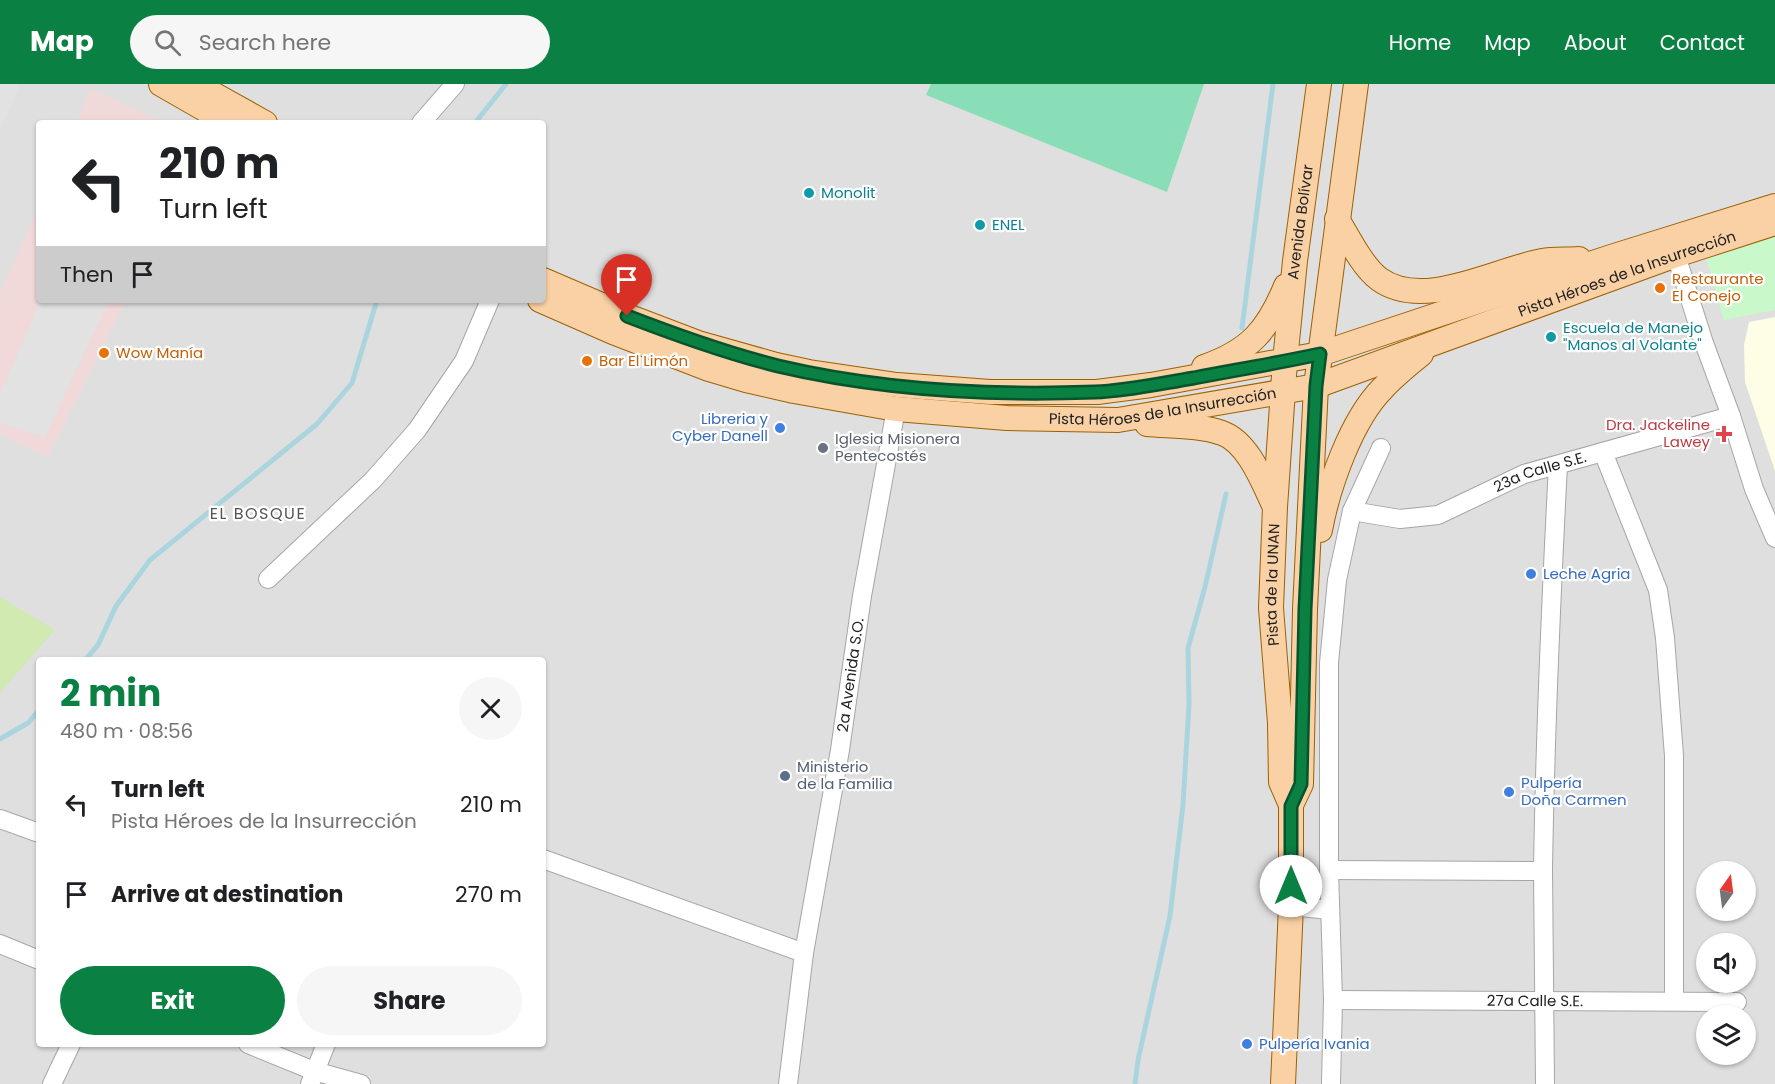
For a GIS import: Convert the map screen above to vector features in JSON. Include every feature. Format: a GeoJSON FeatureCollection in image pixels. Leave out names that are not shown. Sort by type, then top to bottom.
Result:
{"type":"FeatureCollection","features":[{"type":"Feature","properties":{"kind":"main road"},"geometry":{"type":"LineString","coordinates":[[161,84],[224,120]]}},
{"type":"Feature","properties":{"kind":"main road"},"geometry":{"type":"LineString","coordinates":[[195,84],[260,120]]}},
{"type":"Feature","properties":{"kind":"main road","name":"Avenida Bolívar"},"geometry":{"type":"LineString","coordinates":[[1285,361],[1295,261],[1319,84]]}},
{"type":"Feature","properties":{"kind":"main road"},"geometry":{"type":"LineString","coordinates":[[1320,354],[1356,84]]}},
{"type":"Feature","properties":{"kind":"main road","name":"Pista Héroes de la Insurrección"},"geometry":{"type":"LineString","coordinates":[[546,303],[613,332],[736,377],[794,391],[896,409],[1007,418],[1118,420],[1316,386],[1437,342],[1775,206]]}},
{"type":"Feature","properties":{"kind":"main road"},"geometry":{"type":"LineString","coordinates":[[1337,219],[1360,257],[1378,278],[1400,290],[1433,291],[1543,261],[1611,257]]}},
{"type":"Feature","properties":{"kind":"main road","name":"Pista Héroes de la Insurrección"},"geometry":{"type":"LineString","coordinates":[[546,281],[698,343],[809,372],[897,385],[990,392],[1097,392],[1151,385],[1320,354],[1611,257],[1673,247],[1775,223]]}},
{"type":"Feature","properties":{"kind":"main road"},"geometry":{"type":"LineString","coordinates":[[1151,385],[1221,362],[1253,340],[1262,332],[1276,310],[1295,261]]}},
{"type":"Feature","properties":{"kind":"main road"},"geometry":{"type":"LineString","coordinates":[[1305,609],[1325,504],[1342,456],[1357,426],[1382,388],[1437,342]]}},
{"type":"Feature","properties":{"kind":"main road","name":"Pista de la UNAN"},"geometry":{"type":"LineString","coordinates":[[1291,806],[1301,784],[1305,609],[1316,386],[1320,354]]}},
{"type":"Feature","properties":{"kind":"main road","name":"Pista de la UNAN"},"geometry":{"type":"LineString","coordinates":[[1284,1084],[1291,906],[1291,806],[1281,782],[1280,723],[1271,608],[1285,361]]}},
{"type":"Feature","properties":{"kind":"main road"},"geometry":{"type":"LineString","coordinates":[[1118,420],[1224,433],[1236,442],[1253,463],[1275,507]]}},
{"type":"Feature","properties":{"kind":"street"},"geometry":{"type":"LineString","coordinates":[[424,120],[455,84]]}},
{"type":"Feature","properties":{"kind":"street"},"geometry":{"type":"LineString","coordinates":[[1673,247],[1754,489],[1775,538]]}},
{"type":"Feature","properties":{"kind":"street"},"geometry":{"type":"LineString","coordinates":[[268,579],[374,480],[417,430],[464,361],[489,303]]}},
{"type":"Feature","properties":{"kind":"street","name":"2a Avenida S.O."},"geometry":{"type":"LineString","coordinates":[[788,1084],[804,953],[840,750],[862,596],[896,409]]}},
{"type":"Feature","properties":{"kind":"street","name":"23a Calle S.E."},"geometry":{"type":"LineString","coordinates":[[1352,511],[1400,519],[1438,515],[1524,474],[1731,416]]}},
{"type":"Feature","properties":{"kind":"street"},"geometry":{"type":"LineString","coordinates":[[1331,1084],[1333,1000],[1329,870],[1329,663],[1337,580],[1352,511],[1381,448]]}},
{"type":"Feature","properties":{"kind":"street"},"geometry":{"type":"LineString","coordinates":[[1603,452],[1658,590],[1665,638],[1674,756],[1674,1001]]}},
{"type":"Feature","properties":{"kind":"street"},"geometry":{"type":"LineString","coordinates":[[1545,1084],[1544,871],[1549,648],[1558,465]]}},
{"type":"Feature","properties":{"kind":"street"},"geometry":{"type":"LineString","coordinates":[[0,819],[36,832]]}},
{"type":"Feature","properties":{"kind":"street"},"geometry":{"type":"LineString","coordinates":[[546,860],[804,953]]}},
{"type":"Feature","properties":{"kind":"street"},"geometry":{"type":"LineString","coordinates":[[1329,870],[1544,871]]}},
{"type":"Feature","properties":{"kind":"street"},"geometry":{"type":"LineString","coordinates":[[1291,906],[1330,910]]}},
{"type":"Feature","properties":{"kind":"street"},"geometry":{"type":"LineString","coordinates":[[0,944],[36,959]]}},
{"type":"Feature","properties":{"kind":"street","name":"27a Calle S.E."},"geometry":{"type":"LineString","coordinates":[[1333,1000],[1737,1002]]}},
{"type":"Feature","properties":{"kind":"street"},"geometry":{"type":"LineString","coordinates":[[52,1084],[70,1047]]}},
{"type":"Feature","properties":{"kind":"street"},"geometry":{"type":"LineString","coordinates":[[254,1047],[312,1077],[361,1084]]}},
{"type":"Feature","properties":{"kind":"street"},"geometry":{"type":"LineString","coordinates":[[312,1077],[325,1047]]}},
{"type":"Feature","properties":{"kind":"shaded area"},"geometry":{"type":"Polygon","coordinates":[[[0,84],[1775,84],[1775,1084],[0,1084],[0,84]]]}},
{"type":"Feature","properties":{"kind":"shaded area"},"geometry":{"type":"Polygon","coordinates":[[[0,84],[20,84],[0,131],[0,84]]]}},
{"type":"Feature","properties":{"kind":"shaded area"},"geometry":{"type":"Polygon","coordinates":[[[91,89],[158,120],[77,120],[91,89]]]}},
{"type":"Feature","properties":{"kind":"shaded area"},"geometry":{"type":"Polygon","coordinates":[[[36,213],[36,303],[125,303],[48,457],[0,434],[0,294],[36,213]]]}},
{"type":"Feature","properties":{"kind":"shaded area"},"geometry":{"type":"Polygon","coordinates":[[[40,303],[108,303],[45,437],[0,423],[0,394],[40,303]]]}},
{"type":"Feature","properties":{"kind":"shaded area"},"geometry":{"type":"Polygon","coordinates":[[[1775,317],[1775,471],[1745,382],[1744,345],[1749,322],[1775,317]]]}},
{"type":"Feature","properties":{"kind":"green space"},"geometry":{"type":"Polygon","coordinates":[[[931,84],[1204,84],[1167,192],[926,95],[931,84]]]}},
{"type":"Feature","properties":{"kind":"green space"},"geometry":{"type":"Polygon","coordinates":[[[1775,235],[1775,310],[1724,320],[1705,254],[1775,235]]]}},
{"type":"Feature","properties":{"kind":"green space"},"geometry":{"type":"Polygon","coordinates":[[[0,597],[55,630],[0,692],[0,597]]]}},
{"type":"Feature","properties":{"kind":"waterway"},"geometry":{"type":"LineString","coordinates":[[477,120],[506,84]]}},
{"type":"Feature","properties":{"kind":"waterway"},"geometry":{"type":"LineString","coordinates":[[1242,328],[1273,84]]}},
{"type":"Feature","properties":{"kind":"waterway"},"geometry":{"type":"LineString","coordinates":[[88,657],[98,645],[116,606],[150,560],[317,424],[352,383],[376,303]]}},
{"type":"Feature","properties":{"kind":"waterway"},"geometry":{"type":"LineString","coordinates":[[1135,1084],[1138,1060],[1170,916],[1183,805],[1189,704],[1188,648],[1205,587],[1226,494]]}},
{"type":"Feature","properties":{"kind":"waterway"},"geometry":{"type":"LineString","coordinates":[[0,739],[28,723],[36,714]]}},
{"type":"Feature","properties":{"kind":"place","name":"Monolit"},"geometry":{"type":"Point","coordinates":[809,193]}},
{"type":"Feature","properties":{"kind":"place","name":"ENEL"},"geometry":{"type":"Point","coordinates":[980,225]}},
{"type":"Feature","properties":{"kind":"place","name":"Restaurante El Conejo"},"geometry":{"type":"Point","coordinates":[1660,288]}},
{"type":"Feature","properties":{"kind":"place","name":"Escuela de Manejo \"Manos al Volante\""},"geometry":{"type":"Point","coordinates":[1551,337]}},
{"type":"Feature","properties":{"kind":"place","name":"Wow Manía"},"geometry":{"type":"Point","coordinates":[104,353]}},
{"type":"Feature","properties":{"kind":"place","name":"Bar El Limón"},"geometry":{"type":"Point","coordinates":[587,361]}},
{"type":"Feature","properties":{"kind":"place","name":"Libreria y Cyber Danell"},"geometry":{"type":"Point","coordinates":[780,428]}},
{"type":"Feature","properties":{"kind":"place","name":"Dra. Jackeline Lawey"},"geometry":{"type":"Point","coordinates":[1724,434]}},
{"type":"Feature","properties":{"kind":"place","name":"Iglesia Misionera Pentecostés"},"geometry":{"type":"Point","coordinates":[823,448]}},
{"type":"Feature","properties":{"kind":"place","name":"Leche Agria"},"geometry":{"type":"Point","coordinates":[1531,574]}},
{"type":"Feature","properties":{"kind":"place","name":"Ministerio de la Familia"},"geometry":{"type":"Point","coordinates":[785,776]}},
{"type":"Feature","properties":{"kind":"place","name":"Pulpería Doña Carmen"},"geometry":{"type":"Point","coordinates":[1509,792]}},
{"type":"Feature","properties":{"kind":"place","name":"Pulpería Ivania"},"geometry":{"type":"Point","coordinates":[1247,1044]}},
{"type":"Feature","properties":{"kind":"district","name":"EL BOSQUE"},"geometry":{"type":"Point","coordinates":[258,513]}},
{"type":"Feature","properties":{"kind":"route"},"geometry":{"type":"LineString","coordinates":[[627,316],[698,343],[809,372],[897,385],[990,392],[1097,392],[1151,385],[1320,354],[1316,386],[1305,609],[1301,784],[1291,806],[1291,886]]}}]}
